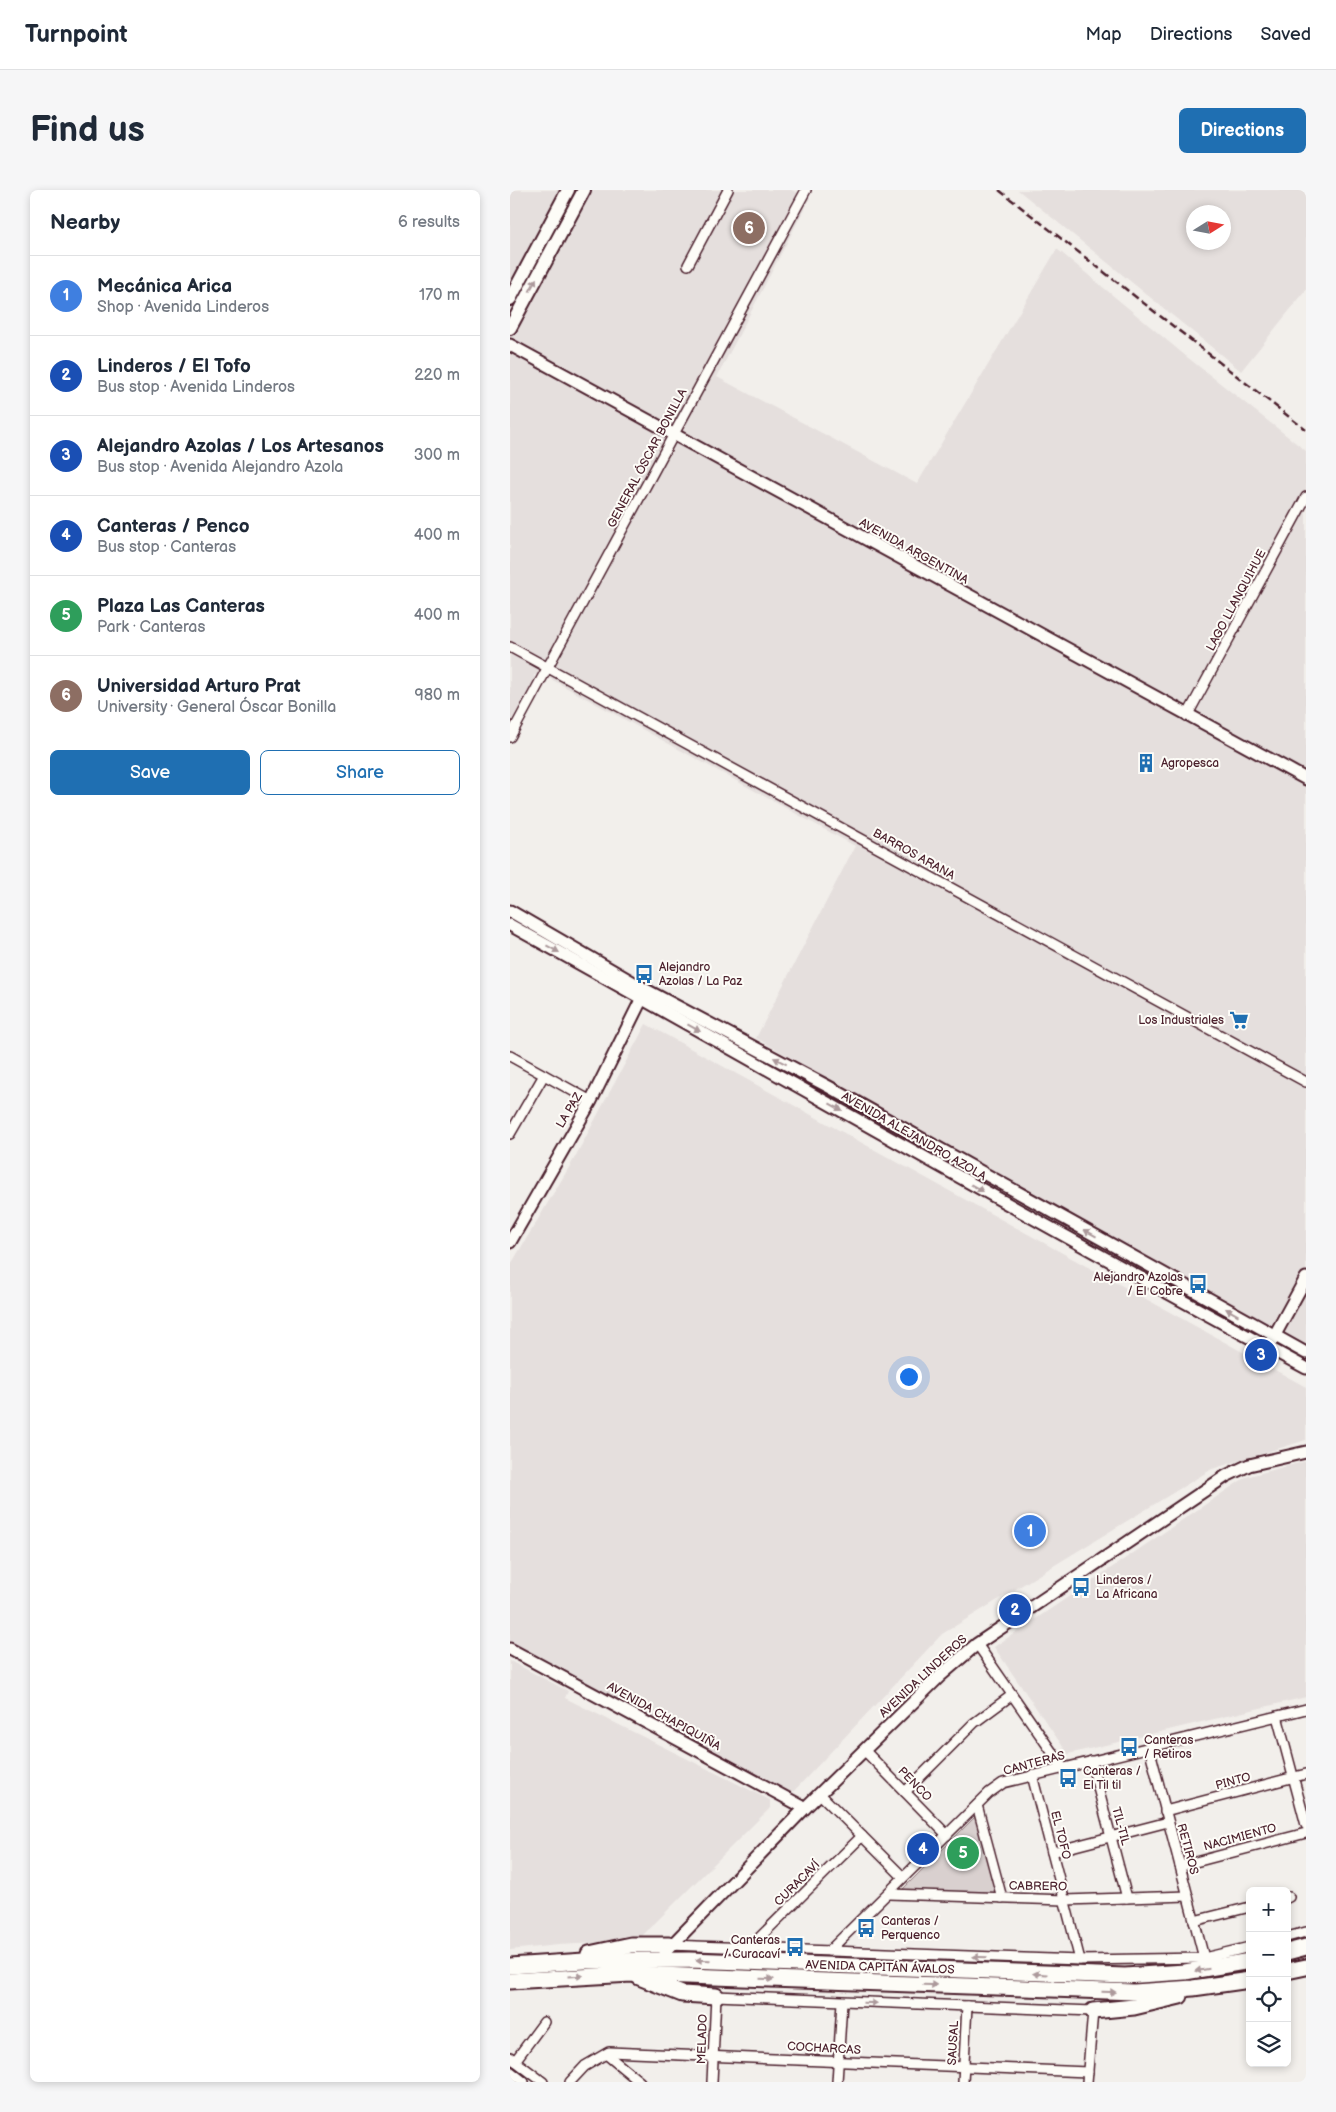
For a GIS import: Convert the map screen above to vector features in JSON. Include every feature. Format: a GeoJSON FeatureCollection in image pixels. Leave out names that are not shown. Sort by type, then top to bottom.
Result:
{"type":"FeatureCollection","features":[{"type":"Feature","properties":{"kind":"highway"},"geometry":{"type":"LineString","coordinates":[[554,1962],[631,1945],[669,1945]]}},
{"type":"Feature","properties":{"kind":"highway"},"geometry":{"type":"LineString","coordinates":[[1291,1951],[1306,1947]]}},
{"type":"Feature","properties":{"kind":"highway"},"geometry":{"type":"LineString","coordinates":[[631,1974],[659,1959]]}},
{"type":"Feature","properties":{"kind":"highway","name":"AVENIDA CAPITÁN ÁVALOS"},"geometry":{"type":"LineString","coordinates":[[510,1966],[554,1962],[659,1959],[1110,1976],[1185,1972],[1246,1962]]}},
{"type":"Feature","properties":{"kind":"highway"},"geometry":{"type":"LineString","coordinates":[[1291,1971],[1306,1967]]}},
{"type":"Feature","properties":{"kind":"highway"},"geometry":{"type":"LineString","coordinates":[[631,1974],[682,1994],[716,1996]]}},
{"type":"Feature","properties":{"kind":"highway","name":"AVENIDA CAPITÁN ÁVALOS"},"geometry":{"type":"LineString","coordinates":[[510,1982],[631,1974],[1146,1992],[1246,1981]]}},
{"type":"Feature","properties":{"kind":"highway"},"geometry":{"type":"LineString","coordinates":[[1092,2010],[1152,2004],[1210,1986]]}},
{"type":"Feature","properties":{"kind":"main road"},"geometry":{"type":"LineString","coordinates":[[510,298],[568,190]]}},
{"type":"Feature","properties":{"kind":"main road"},"geometry":{"type":"LineString","coordinates":[[510,328],[584,190]]}},
{"type":"Feature","properties":{"kind":"main road"},"geometry":{"type":"LineString","coordinates":[[557,209],[570,216]]}},
{"type":"Feature","properties":{"kind":"street"},"geometry":{"type":"LineString","coordinates":[[688,265],[728,190]]}},
{"type":"Feature","properties":{"kind":"street","name":"GENERAL ÓSCAR BONILLA"},"geometry":{"type":"LineString","coordinates":[[510,737],[806,190]]}},
{"type":"Feature","properties":{"kind":"street","name":"AVENIDA ARGENTINA"},"geometry":{"type":"LineString","coordinates":[[510,345],[673,436],[1306,780]]}},
{"type":"Feature","properties":{"kind":"street","name":"LAGO LLANQUIHUE"},"geometry":{"type":"LineString","coordinates":[[1187,716],[1306,496]]}},
{"type":"Feature","properties":{"kind":"street","name":"BARROS ARANA"},"geometry":{"type":"LineString","coordinates":[[510,647],[1306,1082]]}},
{"type":"Feature","properties":{"kind":"street","name":"AVENIDA ALEJANDRO AZOLA"},"geometry":{"type":"LineString","coordinates":[[510,911],[644,994],[1026,1216],[1306,1368]]}},
{"type":"Feature","properties":{"kind":"street","name":"AVENIDA ALEJANDRO AZOLA"},"geometry":{"type":"LineString","coordinates":[[510,925],[829,1087],[1306,1352]]}},
{"type":"Feature","properties":{"kind":"street","name":"LA PAZ"},"geometry":{"type":"LineString","coordinates":[[512,1235],[591,1101],[644,994]]}},
{"type":"Feature","properties":{"kind":"street"},"geometry":{"type":"LineString","coordinates":[[510,1056],[591,1101]]}},
{"type":"Feature","properties":{"kind":"street"},"geometry":{"type":"LineString","coordinates":[[510,1134],[544,1075]]}},
{"type":"Feature","properties":{"kind":"street"},"geometry":{"type":"LineString","coordinates":[[1268,1348],[1306,1278]]}},
{"type":"Feature","properties":{"kind":"street","name":"AVENIDA LINDEROS"},"geometry":{"type":"LineString","coordinates":[[659,1959],[669,1945],[805,1808],[941,1675],[977,1644],[1233,1472],[1254,1463],[1306,1452]]}},
{"type":"Feature","properties":{"kind":"street"},"geometry":{"type":"LineString","coordinates":[[977,1644],[1063,1768]]}},
{"type":"Feature","properties":{"kind":"street","name":"AVENIDA CHAPIQUIÑA"},"geometry":{"type":"LineString","coordinates":[[510,1649],[805,1808]]}},
{"type":"Feature","properties":{"kind":"street"},"geometry":{"type":"LineString","coordinates":[[905,1792],[974,1723],[1012,1695]]}},
{"type":"Feature","properties":{"kind":"street","name":"CANTERAS"},"geometry":{"type":"LineString","coordinates":[[829,1951],[977,1805],[1003,1783],[1306,1709]]}},
{"type":"Feature","properties":{"kind":"street"},"geometry":{"type":"LineString","coordinates":[[1277,1716],[1306,1824]]}},
{"type":"Feature","properties":{"kind":"street","name":"RETIROS"},"geometry":{"type":"LineString","coordinates":[[1149,1747],[1204,1958]]}},
{"type":"Feature","properties":{"kind":"street","name":"PENCO"},"geometry":{"type":"LineString","coordinates":[[865,1751],[947,1835]]}},
{"type":"Feature","properties":{"kind":"street","name":"TIL-TIL"},"geometry":{"type":"LineString","coordinates":[[1090,1761],[1127,1898]]}},
{"type":"Feature","properties":{"kind":"street","name":"PINTO"},"geometry":{"type":"LineString","coordinates":[[1165,1811],[1306,1774]]}},
{"type":"Feature","properties":{"kind":"street","name":"EL TOFO"},"geometry":{"type":"LineString","coordinates":[[1032,1775],[1080,1960]]}},
{"type":"Feature","properties":{"kind":"street"},"geometry":{"type":"LineString","coordinates":[[820,1794],[903,1877]]}},
{"type":"Feature","properties":{"kind":"street"},"geometry":{"type":"LineString","coordinates":[[977,1805],[1002,1898]]}},
{"type":"Feature","properties":{"kind":"street"},"geometry":{"type":"LineString","coordinates":[[1052,1852],[1168,1822]]}},
{"type":"Feature","properties":{"kind":"street","name":"NACIMIENTO"},"geometry":{"type":"LineString","coordinates":[[1180,1866],[1306,1833]]}},
{"type":"Feature","properties":{"kind":"street","name":"CURACAVÍ"},"geometry":{"type":"LineString","coordinates":[[749,1948],[862,1836]]}},
{"type":"Feature","properties":{"kind":"street","name":"CABRERO"},"geometry":{"type":"LineString","coordinates":[[888,1894],[1064,1900],[1188,1896]]}},
{"type":"Feature","properties":{"kind":"street"},"geometry":{"type":"LineString","coordinates":[[1194,1922],[1246,1908]]}},
{"type":"Feature","properties":{"kind":"street"},"geometry":{"type":"LineString","coordinates":[[1291,1936],[1306,1932]]}},
{"type":"Feature","properties":{"kind":"street","name":"AVENIDA CAPITÁN ÁVALOS"},"geometry":{"type":"LineString","coordinates":[[669,1945],[1080,1960],[1204,1958],[1246,1948]]}},
{"type":"Feature","properties":{"kind":"street"},"geometry":{"type":"LineString","coordinates":[[510,1988],[550,1978]]}},
{"type":"Feature","properties":{"kind":"street"},"geometry":{"type":"LineString","coordinates":[[716,1996],[1092,2010],[1087,2082]]}},
{"type":"Feature","properties":{"kind":"street","name":"MELADO"},"geometry":{"type":"LineString","coordinates":[[712,2082],[716,1996]]}},
{"type":"Feature","properties":{"kind":"street"},"geometry":{"type":"LineString","coordinates":[[838,2082],[842,2002]]}},
{"type":"Feature","properties":{"kind":"street","name":"SAUSAL"},"geometry":{"type":"LineString","coordinates":[[963,2082],[968,2006]]}},
{"type":"Feature","properties":{"kind":"street"},"geometry":{"type":"LineString","coordinates":[[543,2082],[513,2059],[544,2022]]}},
{"type":"Feature","properties":{"kind":"street"},"geometry":{"type":"LineString","coordinates":[[570,2082],[585,2066],[606,2054],[640,2082]]}},
{"type":"Feature","properties":{"kind":"street","name":"COCHARCAS"},"geometry":{"type":"LineString","coordinates":[[606,2054],[714,2056],[1088,2072]]}},
{"type":"Feature","properties":{"kind":"street"},"geometry":{"type":"LineString","coordinates":[[510,2071],[524,2082]]}},
{"type":"Feature","properties":{"kind":"shaded area"},"geometry":{"type":"Polygon","coordinates":[[[510,190],[791,190],[810,198],[717,377],[917,484],[1057,249],[1187,357],[1306,451],[1306,1347],[756,1038],[855,846],[549,678],[534,675],[535,679],[510,723],[510,190]]]}},
{"type":"Feature","properties":{"kind":"shaded area"},"geometry":{"type":"Polygon","coordinates":[[[1018,190],[1306,190],[1306,290],[1241,371],[1018,190]]]}},
{"type":"Feature","properties":{"kind":"shaded area"},"geometry":{"type":"Polygon","coordinates":[[[646,1024],[1306,1387],[1306,1440],[1212,1469],[942,1634],[792,1793],[510,1641],[510,1266],[574,1159],[646,1024]]]}},
{"type":"Feature","properties":{"kind":"shaded area"},"geometry":{"type":"Polygon","coordinates":[[[1306,1461],[1306,1697],[1068,1754],[994,1647],[1246,1477],[1306,1461]]]}},
{"type":"Feature","properties":{"kind":"shaded area"},"geometry":{"type":"Polygon","coordinates":[[[510,1661],[568,1691],[565,1698],[770,1800],[770,1808],[637,1941],[558,1945],[510,1950],[510,1661]]]}},
{"type":"Feature","properties":{"kind":"shaded area"},"geometry":{"type":"Polygon","coordinates":[[[976,1816],[999,1894],[901,1891],[976,1816]]]}},
{"type":"Feature","properties":{"kind":"railway"},"geometry":{"type":"LineString","coordinates":[[999,190],[1306,430]]}},
{"type":"Feature","properties":{"kind":"place","name":"Universidad Arturo Prat"},"geometry":{"type":"Point","coordinates":[749,228]}},
{"type":"Feature","properties":{"kind":"place","name":"Agropesca"},"geometry":{"type":"Point","coordinates":[1146,763]}},
{"type":"Feature","properties":{"kind":"place","name":"Alejandro Azolas / La Paz"},"geometry":{"type":"Point","coordinates":[644,974]}},
{"type":"Feature","properties":{"kind":"place","name":"Los Industriales"},"geometry":{"type":"Point","coordinates":[1239,1020]}},
{"type":"Feature","properties":{"kind":"place","name":"Alejandro Azolas / El Cobre"},"geometry":{"type":"Point","coordinates":[1198,1284]}},
{"type":"Feature","properties":{"kind":"place","name":"Alejandro Azolas / Los Artesanos"},"geometry":{"type":"Point","coordinates":[1261,1355]}},
{"type":"Feature","properties":{"kind":"place","name":"Mecánica Arica"},"geometry":{"type":"Point","coordinates":[1030,1531]}},
{"type":"Feature","properties":{"kind":"place","name":"Linderos / La Africana"},"geometry":{"type":"Point","coordinates":[1081,1587]}},
{"type":"Feature","properties":{"kind":"place","name":"Linderos / El Tofo"},"geometry":{"type":"Point","coordinates":[1015,1610]}},
{"type":"Feature","properties":{"kind":"place","name":"Canteras / Retiros"},"geometry":{"type":"Point","coordinates":[1129,1747]}},
{"type":"Feature","properties":{"kind":"place","name":"Canteras / El Til til"},"geometry":{"type":"Point","coordinates":[1068,1778]}},
{"type":"Feature","properties":{"kind":"place","name":"Canteras / Penco"},"geometry":{"type":"Point","coordinates":[923,1849]}},
{"type":"Feature","properties":{"kind":"place","name":"Plaza Las Canteras"},"geometry":{"type":"Point","coordinates":[963,1853]}},
{"type":"Feature","properties":{"kind":"place","name":"Canteras / Perquenco"},"geometry":{"type":"Point","coordinates":[866,1928]}},
{"type":"Feature","properties":{"kind":"place","name":"Canteras / Curacaví"},"geometry":{"type":"Point","coordinates":[795,1947]}}]}
